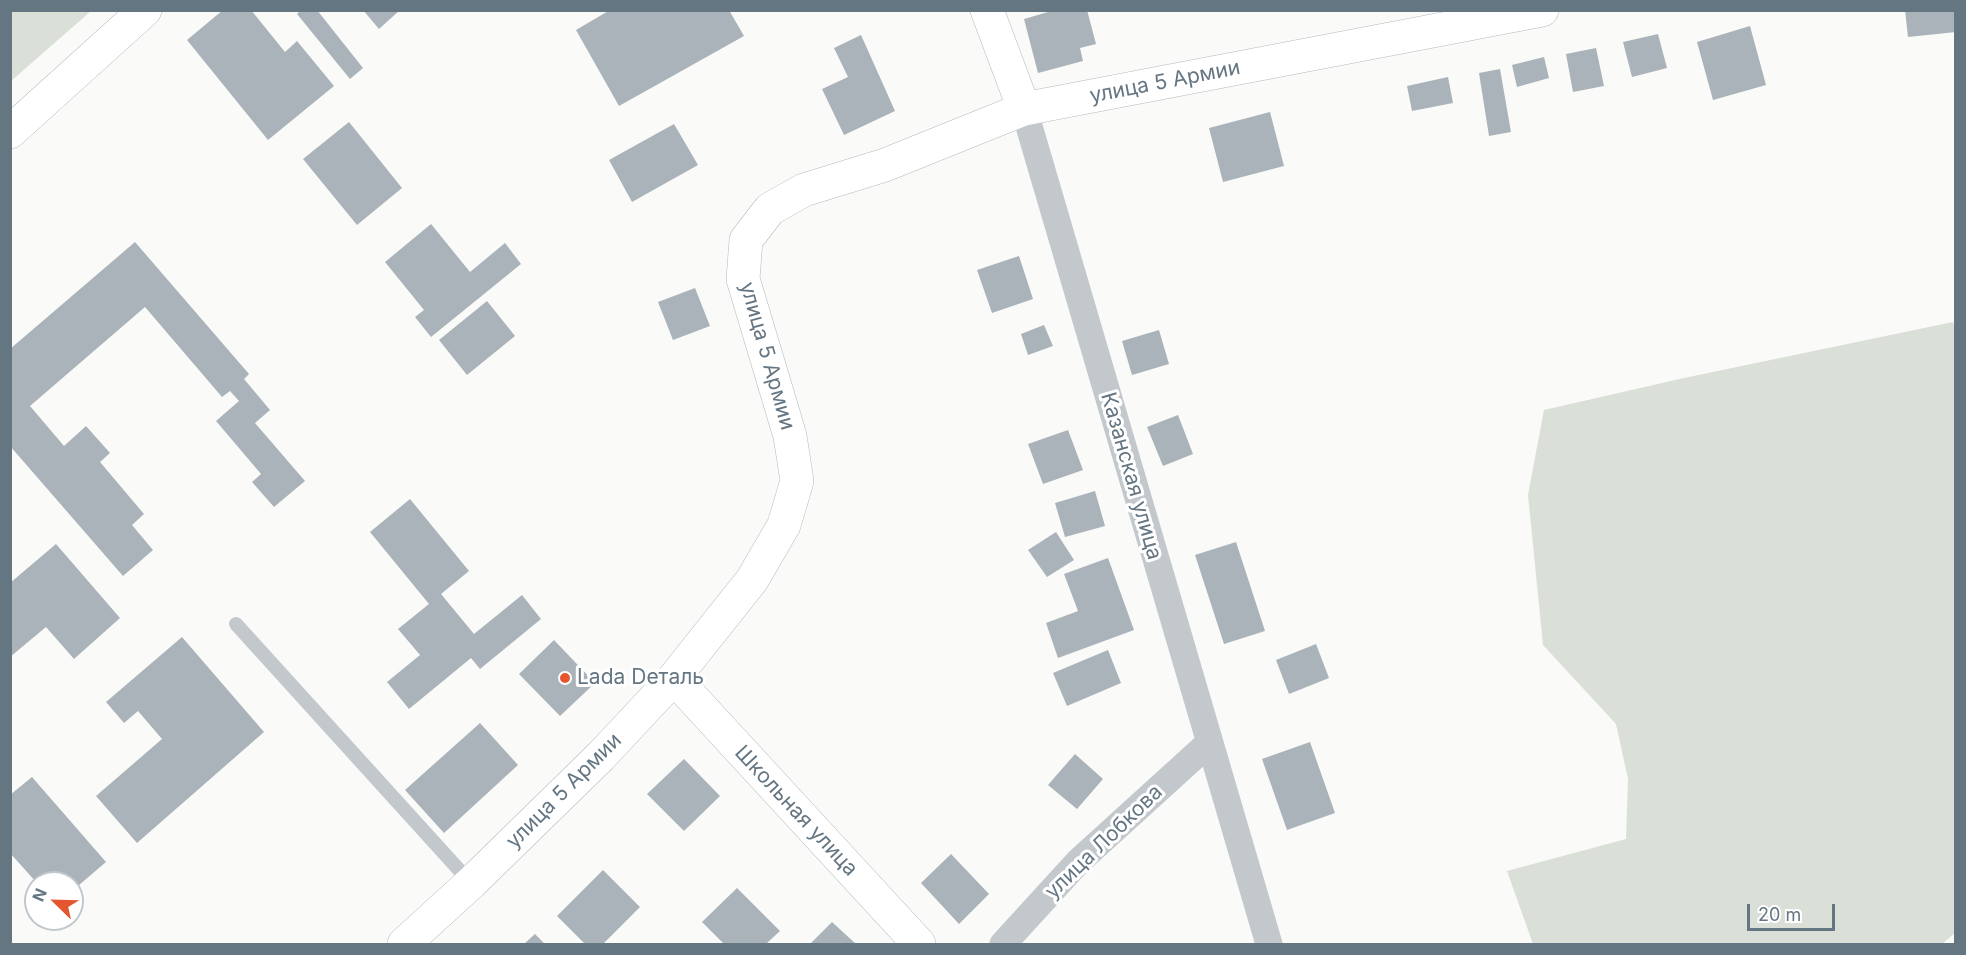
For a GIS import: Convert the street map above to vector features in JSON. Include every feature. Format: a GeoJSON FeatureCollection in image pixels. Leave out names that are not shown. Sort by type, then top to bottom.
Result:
{"type":"FeatureCollection","features":[{"type":"Feature","properties":{"kind":"main road","name":"Казанская улица"},"geometry":{"type":"LineString","coordinates":[[987,10],[1024,109]]}},
{"type":"Feature","properties":{"kind":"main road","name":"улица 5 Армии"},"geometry":{"type":"LineString","coordinates":[[404,945],[601,756],[674,678],[752,580],[784,525],[797,481],[790,436],[743,279],[746,240],[770,209],[804,190],[885,165],[1024,109],[1542,10]]}},
{"type":"Feature","properties":{"kind":"main road"},"geometry":{"type":"LineString","coordinates":[[10,132],[135,14]]}},
{"type":"Feature","properties":{"kind":"main road","name":"Школьная улица"},"geometry":{"type":"LineString","coordinates":[[674,678],[919,945]]}},
{"type":"Feature","properties":{"kind":"street","name":"Казанская улица"},"geometry":{"type":"LineString","coordinates":[[1024,109],[1269,945]]}},
{"type":"Feature","properties":{"kind":"street","name":"улица Лобкова"},"geometry":{"type":"LineString","coordinates":[[1003,945],[1078,862],[1209,743]]}},
{"type":"Feature","properties":{"kind":"lane"},"geometry":{"type":"LineString","coordinates":[[236,624],[471,883]]}},
{"type":"Feature","properties":{"kind":"shaded area"},"geometry":{"type":"Polygon","coordinates":[[[11,10],[91,10],[91,11],[11,81],[11,10]]]}},
{"type":"Feature","properties":{"kind":"shaded area"},"geometry":{"type":"Polygon","coordinates":[[[1953,322],[1956,332],[1955,933],[1942,944],[1533,944],[1507,871],[1626,839],[1628,779],[1616,724],[1543,645],[1528,495],[1544,410],[1684,378],[1953,322]]]}},
{"type":"Feature","properties":{"kind":"building"},"geometry":{"type":"Polygon","coordinates":[[[223,10],[251,10],[285,52],[297,41],[334,86],[268,140],[187,40],[223,10]]]}},
{"type":"Feature","properties":{"kind":"building"},"geometry":{"type":"Polygon","coordinates":[[[301,10],[317,10],[363,68],[350,79],[297,14],[301,10]]]}},
{"type":"Feature","properties":{"kind":"building"},"geometry":{"type":"Polygon","coordinates":[[[363,10],[400,10],[379,29],[363,10]]]}},
{"type":"Feature","properties":{"kind":"building"},"geometry":{"type":"Polygon","coordinates":[[[610,10],[729,10],[744,36],[619,106],[576,30],[610,10]]]}},
{"type":"Feature","properties":{"kind":"building"},"geometry":{"type":"Polygon","coordinates":[[[1055,10],[1087,10],[1096,44],[1080,48],[1083,61],[1038,73],[1024,19],[1055,10]]]}},
{"type":"Feature","properties":{"kind":"building"},"geometry":{"type":"Polygon","coordinates":[[[1905,10],[1956,10],[1956,32],[1908,37],[1905,10]]]}},
{"type":"Feature","properties":{"kind":"building"},"geometry":{"type":"Polygon","coordinates":[[[1750,26],[1766,85],[1713,100],[1697,42],[1750,26]]]}},
{"type":"Feature","properties":{"kind":"building"},"geometry":{"type":"Polygon","coordinates":[[[1658,34],[1667,68],[1632,77],[1623,42],[1658,34]]]}},
{"type":"Feature","properties":{"kind":"building"},"geometry":{"type":"Polygon","coordinates":[[[861,35],[895,111],[844,135],[822,89],[848,77],[834,48],[861,35]]]}},
{"type":"Feature","properties":{"kind":"building"},"geometry":{"type":"Polygon","coordinates":[[[1596,48],[1604,86],[1573,92],[1566,54],[1596,48]]]}},
{"type":"Feature","properties":{"kind":"building"},"geometry":{"type":"Polygon","coordinates":[[[1544,57],[1549,78],[1517,87],[1512,65],[1544,57]]]}},
{"type":"Feature","properties":{"kind":"building"},"geometry":{"type":"Polygon","coordinates":[[[1500,69],[1511,132],[1489,136],[1479,73],[1500,69]]]}},
{"type":"Feature","properties":{"kind":"building"},"geometry":{"type":"Polygon","coordinates":[[[1448,77],[1453,103],[1412,111],[1407,86],[1448,77]]]}},
{"type":"Feature","properties":{"kind":"building"},"geometry":{"type":"Polygon","coordinates":[[[1270,112],[1284,166],[1223,182],[1209,128],[1270,112]]]}},
{"type":"Feature","properties":{"kind":"building"},"geometry":{"type":"Polygon","coordinates":[[[349,122],[402,188],[357,225],[303,159],[349,122]]]}},
{"type":"Feature","properties":{"kind":"building"},"geometry":{"type":"Polygon","coordinates":[[[674,124],[698,165],[632,202],[609,160],[674,124]]]}},
{"type":"Feature","properties":{"kind":"building"},"geometry":{"type":"Polygon","coordinates":[[[431,224],[470,272],[505,243],[521,264],[431,337],[415,317],[424,310],[385,262],[431,224]]]}},
{"type":"Feature","properties":{"kind":"building"},"geometry":{"type":"Polygon","coordinates":[[[135,242],[249,374],[244,379],[270,410],[255,423],[305,481],[274,507],[252,482],[261,474],[216,421],[239,401],[230,391],[222,397],[145,307],[30,406],[64,446],[86,426],[110,453],[100,462],[144,514],[132,525],[153,550],[123,576],[10,446],[10,349],[135,242]]]}},
{"type":"Feature","properties":{"kind":"building"},"geometry":{"type":"Polygon","coordinates":[[[1019,256],[1033,299],[992,313],[977,270],[1019,256]]]}},
{"type":"Feature","properties":{"kind":"building"},"geometry":{"type":"Polygon","coordinates":[[[695,288],[710,326],[673,340],[658,302],[695,288]]]}},
{"type":"Feature","properties":{"kind":"building"},"geometry":{"type":"Polygon","coordinates":[[[487,301],[515,336],[467,375],[439,340],[487,301]]]}},
{"type":"Feature","properties":{"kind":"building"},"geometry":{"type":"Polygon","coordinates":[[[1044,325],[1053,346],[1028,355],[1021,334],[1044,325]]]}},
{"type":"Feature","properties":{"kind":"building"},"geometry":{"type":"Polygon","coordinates":[[[1159,330],[1169,364],[1132,375],[1122,341],[1159,330]]]}},
{"type":"Feature","properties":{"kind":"building"},"geometry":{"type":"Polygon","coordinates":[[[1178,415],[1193,454],[1163,466],[1147,427],[1178,415]]]}},
{"type":"Feature","properties":{"kind":"building"},"geometry":{"type":"Polygon","coordinates":[[[1068,430],[1083,470],[1043,484],[1028,444],[1068,430]]]}},
{"type":"Feature","properties":{"kind":"building"},"geometry":{"type":"Polygon","coordinates":[[[1095,491],[1105,526],[1065,537],[1055,503],[1095,491]]]}},
{"type":"Feature","properties":{"kind":"building"},"geometry":{"type":"Polygon","coordinates":[[[410,499],[469,571],[441,594],[474,634],[522,595],[541,619],[480,669],[471,658],[409,709],[387,682],[420,655],[398,629],[429,604],[370,532],[410,499]]]}},
{"type":"Feature","properties":{"kind":"building"},"geometry":{"type":"Polygon","coordinates":[[[1056,532],[1074,560],[1047,577],[1028,550],[1056,532]]]}},
{"type":"Feature","properties":{"kind":"building"},"geometry":{"type":"Polygon","coordinates":[[[1236,542],[1265,631],[1224,644],[1195,555],[1236,542]]]}},
{"type":"Feature","properties":{"kind":"building"},"geometry":{"type":"Polygon","coordinates":[[[56,544],[120,618],[74,659],[46,627],[10,657],[10,589],[12,587],[10,583],[56,544]]]}},
{"type":"Feature","properties":{"kind":"building"},"geometry":{"type":"Polygon","coordinates":[[[1108,558],[1134,630],[1058,658],[1046,623],[1078,611],[1064,574],[1108,558]]]}},
{"type":"Feature","properties":{"kind":"building"},"geometry":{"type":"Polygon","coordinates":[[[182,637],[264,732],[137,843],[96,796],[162,739],[138,711],[124,723],[106,702],[182,637]]]}},
{"type":"Feature","properties":{"kind":"building"},"geometry":{"type":"Polygon","coordinates":[[[554,640],[595,683],[560,716],[519,674],[554,640]]]}},
{"type":"Feature","properties":{"kind":"building"},"geometry":{"type":"Polygon","coordinates":[[[1316,644],[1329,678],[1289,694],[1276,660],[1316,644]]]}},
{"type":"Feature","properties":{"kind":"building"},"geometry":{"type":"Polygon","coordinates":[[[1108,650],[1121,683],[1067,706],[1053,673],[1108,650]]]}},
{"type":"Feature","properties":{"kind":"building"},"geometry":{"type":"Polygon","coordinates":[[[480,723],[518,765],[444,833],[405,790],[480,723]]]}},
{"type":"Feature","properties":{"kind":"building"},"geometry":{"type":"Polygon","coordinates":[[[1310,742],[1335,813],[1287,830],[1262,759],[1310,742]]]}},
{"type":"Feature","properties":{"kind":"building"},"geometry":{"type":"Polygon","coordinates":[[[1075,754],[1103,779],[1077,809],[1048,785],[1075,754]]]}},
{"type":"Feature","properties":{"kind":"building"},"geometry":{"type":"Polygon","coordinates":[[[684,759],[720,796],[684,831],[647,794],[684,759]]]}},
{"type":"Feature","properties":{"kind":"building"},"geometry":{"type":"Polygon","coordinates":[[[32,777],[106,862],[84,881],[84,871],[26,871],[10,853],[10,795],[32,777]]]}},
{"type":"Feature","properties":{"kind":"building"},"geometry":{"type":"Polygon","coordinates":[[[951,854],[989,894],[959,924],[921,883],[951,854]]]}},
{"type":"Feature","properties":{"kind":"building"},"geometry":{"type":"Polygon","coordinates":[[[603,870],[640,907],[603,944],[585,944],[557,916],[603,870]]]}},
{"type":"Feature","properties":{"kind":"building"},"geometry":{"type":"Polygon","coordinates":[[[737,888],[780,931],[766,944],[724,944],[702,922],[737,888]]]}},
{"type":"Feature","properties":{"kind":"building"},"geometry":{"type":"Polygon","coordinates":[[[832,922],[856,944],[810,944],[832,922]]]}},
{"type":"Feature","properties":{"kind":"building"},"geometry":{"type":"Polygon","coordinates":[[[535,934],[545,944],[524,944],[535,934]]]}},
{"type":"Feature","properties":{"kind":"place","name":"Lada Dеталь"},"geometry":{"type":"Point","coordinates":[565,678]}}]}
